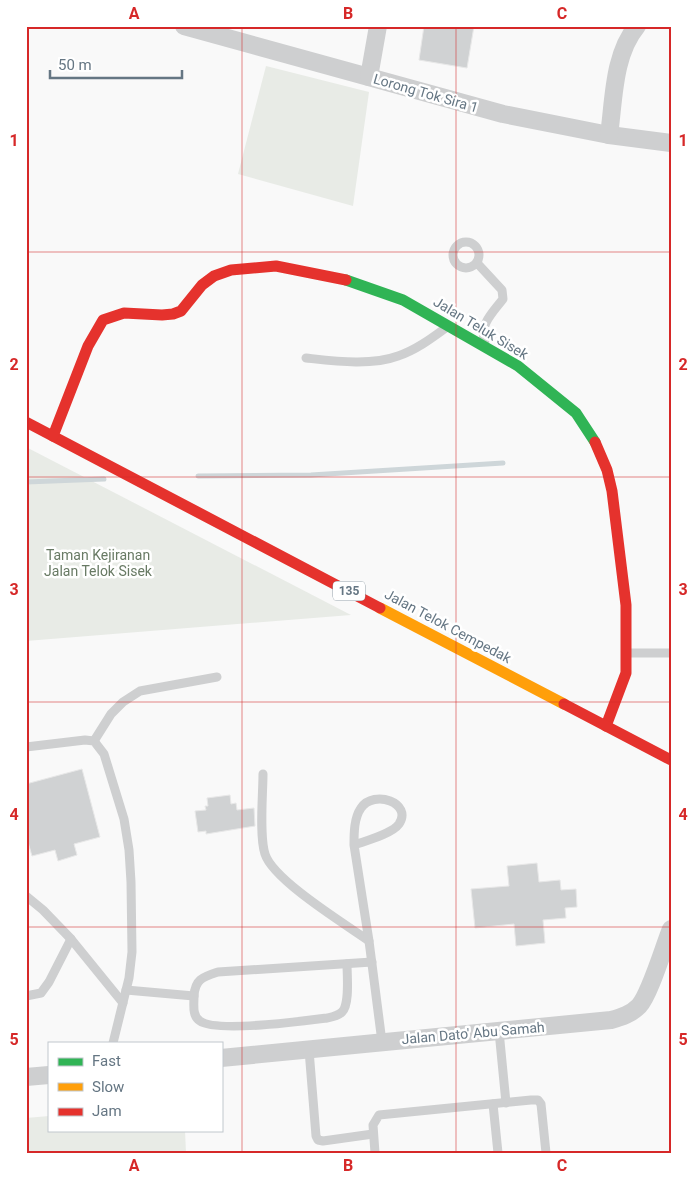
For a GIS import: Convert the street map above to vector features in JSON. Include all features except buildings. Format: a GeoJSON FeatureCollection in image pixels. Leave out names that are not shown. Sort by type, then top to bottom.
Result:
{"type":"FeatureCollection","features":[{"type":"Feature","properties":{"kind":"street"},"geometry":{"type":"LineString","coordinates":[[369,77],[378,26]]}},
{"type":"Feature","properties":{"kind":"street"},"geometry":{"type":"LineString","coordinates":[[609,136],[617,76],[623,50],[637,26]]}},
{"type":"Feature","properties":{"kind":"street","name":"Lorong Tok Sira 1"},"geometry":{"type":"LineString","coordinates":[[190,27],[503,114],[609,136],[671,143]]}},
{"type":"Feature","properties":{"kind":"street","name":"Jalan Teluk Sisek"},"geometry":{"type":"LineString","coordinates":[[53,436],[88,346],[103,320],[124,313],[173,314],[181,310],[202,284],[214,276],[231,270],[276,266],[348,280],[403,300],[518,366],[576,413],[602,454],[612,491],[619,543],[626,605],[627,653],[626,673],[606,726]]}},
{"type":"Feature","properties":{"kind":"street","name":"Jalan Telok Cempedak"},"geometry":{"type":"LineString","coordinates":[[26,422],[671,760]]}},
{"type":"Feature","properties":{"kind":"street","name":"Jalan Dato' Abu Samah"},"geometry":{"type":"LineString","coordinates":[[222,1058],[611,1020],[627,1015],[640,1005],[647,993],[671,929]]}},
{"type":"Feature","properties":{"kind":"street"},"geometry":{"type":"LineString","coordinates":[[26,1077],[48,1075]]}},
{"type":"Feature","properties":{"kind":"lane"},"geometry":{"type":"LineString","coordinates":[[478,263],[502,290],[503,295],[503,299],[482,331],[483,338],[489,348]]}},
{"type":"Feature","properties":{"kind":"lane"},"geometry":{"type":"LineString","coordinates":[[306,358],[358,362],[397,357],[420,346],[450,326]]}},
{"type":"Feature","properties":{"kind":"lane"},"geometry":{"type":"LineString","coordinates":[[627,653],[671,653]]}},
{"type":"Feature","properties":{"kind":"lane"},"geometry":{"type":"LineString","coordinates":[[94,742],[111,714],[123,702],[140,691],[217,677]]}},
{"type":"Feature","properties":{"kind":"lane"},"geometry":{"type":"LineString","coordinates":[[26,747],[85,740],[94,742],[104,754],[109,768],[124,819],[129,850],[131,882],[132,952],[129,978],[113,1042]]}},
{"type":"Feature","properties":{"kind":"lane"},"geometry":{"type":"LineString","coordinates":[[263,774],[263,842],[265,854],[273,868],[304,896],[369,941]]}},
{"type":"Feature","properties":{"kind":"lane"},"geometry":{"type":"LineString","coordinates":[[354,845],[375,838],[395,828],[402,817],[401,810],[397,804],[378,798],[368,800],[361,807],[356,818],[354,831],[354,845],[382,1042]]}},
{"type":"Feature","properties":{"kind":"lane"},"geometry":{"type":"LineString","coordinates":[[26,896],[43,910],[71,939],[123,1003]]}},
{"type":"Feature","properties":{"kind":"lane"},"geometry":{"type":"LineString","coordinates":[[26,996],[41,993],[45,988],[71,939]]}},
{"type":"Feature","properties":{"kind":"lane"},"geometry":{"type":"LineString","coordinates":[[347,964],[346,1002],[344,1011],[338,1016],[250,1025],[211,1025],[201,1022],[194,1014],[194,986],[200,979],[218,972],[372,962]]}},
{"type":"Feature","properties":{"kind":"lane"},"geometry":{"type":"LineString","coordinates":[[126,990],[194,996]]}},
{"type":"Feature","properties":{"kind":"lane"},"geometry":{"type":"LineString","coordinates":[[499,1031],[506,1103]]}},
{"type":"Feature","properties":{"kind":"lane"},"geometry":{"type":"LineString","coordinates":[[309,1050],[316,1136],[318,1140],[323,1141],[374,1134]]}},
{"type":"Feature","properties":{"kind":"lane"},"geometry":{"type":"LineString","coordinates":[[375,1153],[373,1125],[379,1115],[538,1100],[546,1153]]}},
{"type":"Feature","properties":{"kind":"lane"},"geometry":{"type":"LineString","coordinates":[[493,1104],[498,1153]]}},
{"type":"Feature","properties":{"kind":"green space"},"geometry":{"type":"Polygon","coordinates":[[[266,66],[369,92],[353,206],[238,174],[266,66]]]}},
{"type":"Feature","properties":{"kind":"green space","name":"Taman Kejiranan Jalan Telok Sisek"},"geometry":{"type":"Polygon","coordinates":[[[26,447],[351,615],[26,641],[26,447]]]}},
{"type":"Feature","properties":{"kind":"green space"},"geometry":{"type":"Polygon","coordinates":[[[48,1116],[48,1132],[185,1132],[186,1153],[26,1153],[26,1118],[48,1116]]]}},
{"type":"Feature","properties":{"kind":"waterway"},"geometry":{"type":"LineString","coordinates":[[198,476],[311,475],[503,463]]}},
{"type":"Feature","properties":{"kind":"waterway"},"geometry":{"type":"LineString","coordinates":[[26,482],[104,479]]}},
{"type":"Feature","properties":{"kind":"traffic: fast"},"geometry":{"type":"LineString","coordinates":[[346,280],[403,300],[518,366],[576,413],[595,442]]}},
{"type":"Feature","properties":{"kind":"traffic: slow"},"geometry":{"type":"LineString","coordinates":[[380,608],[564,704]]}},
{"type":"Feature","properties":{"kind":"traffic: jam"},"geometry":{"type":"LineString","coordinates":[[53,436],[88,346],[103,320],[124,313],[162,315],[181,311],[202,285],[214,276],[231,270],[276,266],[346,280]]}},
{"type":"Feature","properties":{"kind":"traffic: jam"},"geometry":{"type":"LineString","coordinates":[[26,422],[380,608]]}},
{"type":"Feature","properties":{"kind":"traffic: jam"},"geometry":{"type":"LineString","coordinates":[[595,442],[607,470],[612,491],[626,605],[626,673],[606,726]]}},
{"type":"Feature","properties":{"kind":"traffic: jam"},"geometry":{"type":"LineString","coordinates":[[564,704],[671,760]]}}]}
